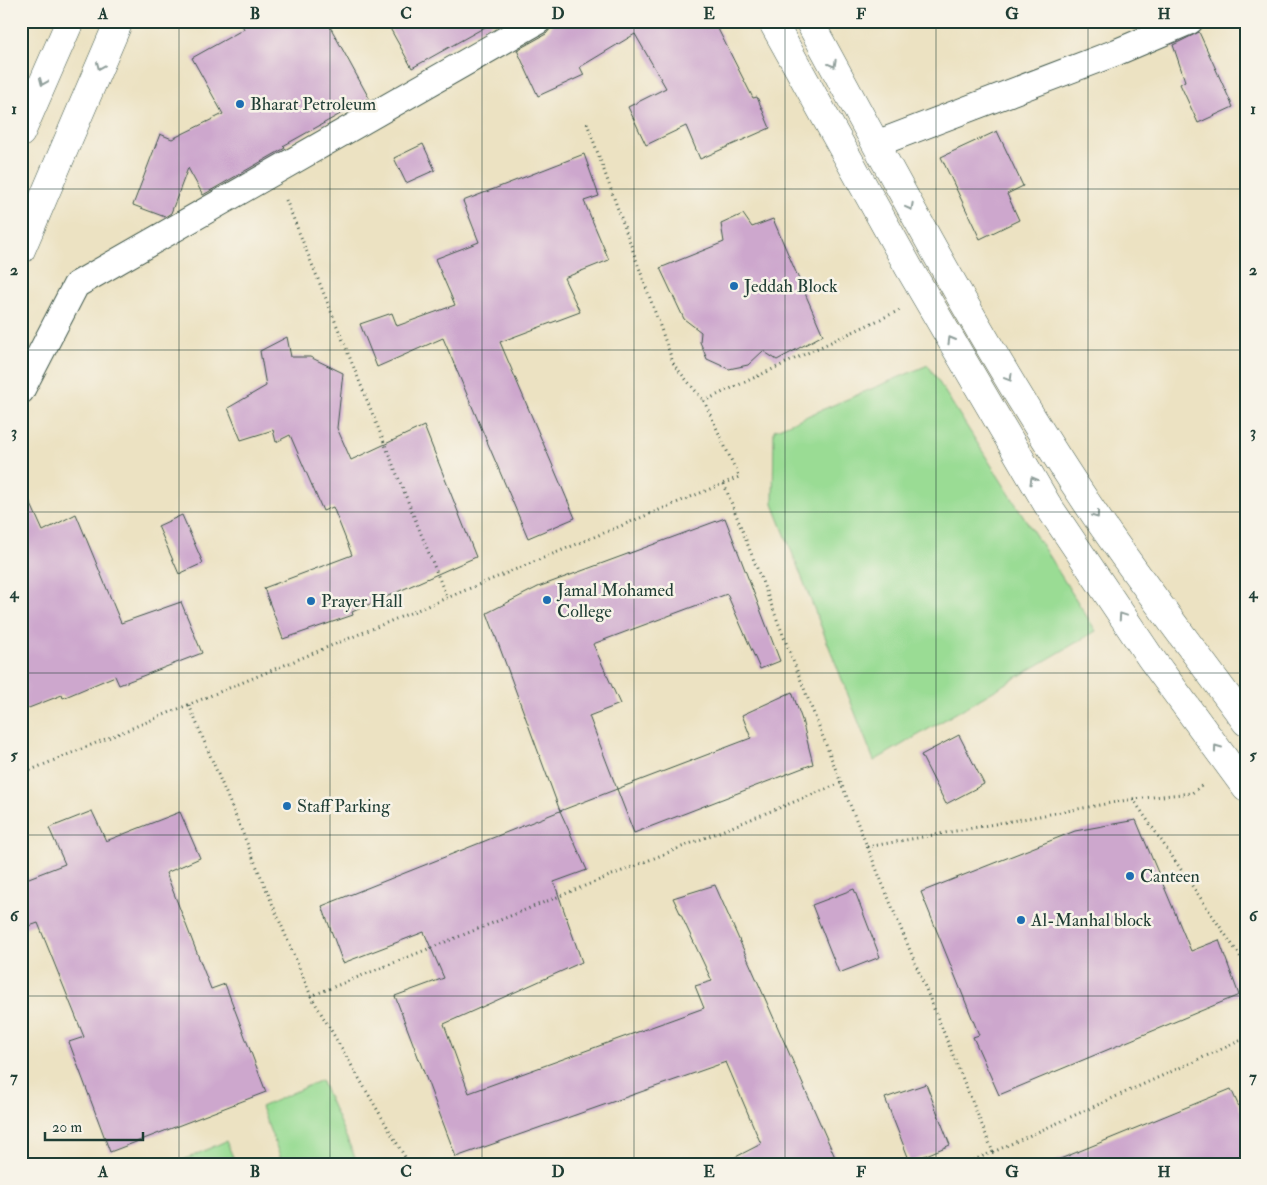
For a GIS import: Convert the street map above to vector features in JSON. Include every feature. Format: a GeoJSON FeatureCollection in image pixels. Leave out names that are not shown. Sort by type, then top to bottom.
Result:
{"type":"FeatureCollection","features":[{"type":"Feature","properties":{"kind":"main road"},"geometry":{"type":"LineString","coordinates":[[21,133],[70,21]]}},
{"type":"Feature","properties":{"kind":"main road"},"geometry":{"type":"LineString","coordinates":[[21,250],[119,21]]}},
{"type":"Feature","properties":{"kind":"main road"},"geometry":{"type":"LineString","coordinates":[[772,21],[909,268],[928,297],[1047,504],[1150,657],[1246,788]]}},
{"type":"Feature","properties":{"kind":"main road"},"geometry":{"type":"LineString","coordinates":[[809,21],[936,256],[1088,504],[1246,722]]}},
{"type":"Feature","properties":{"kind":"main road"},"geometry":{"type":"LineString","coordinates":[[909,268],[936,256]]}},
{"type":"Feature","properties":{"kind":"street"},"geometry":{"type":"LineString","coordinates":[[21,391],[76,285],[538,21]]}},
{"type":"Feature","properties":{"kind":"street"},"geometry":{"type":"LineString","coordinates":[[876,144],[1117,52],[1190,21]]}},
{"type":"Feature","properties":{"kind":"path"},"geometry":{"type":"LineString","coordinates":[[21,774],[739,477],[704,401],[674,365],[587,123]]}},
{"type":"Feature","properties":{"kind":"path"},"geometry":{"type":"LineString","coordinates":[[274,172],[447,598]]}},
{"type":"Feature","properties":{"kind":"path"},"geometry":{"type":"LineString","coordinates":[[704,401],[928,297]]}},
{"type":"Feature","properties":{"kind":"path"},"geometry":{"type":"LineString","coordinates":[[724,484],[841,783],[994,1152]]}},
{"type":"Feature","properties":{"kind":"path"},"geometry":{"type":"LineString","coordinates":[[190,705],[311,996],[409,1164]]}},
{"type":"Feature","properties":{"kind":"path"},"geometry":{"type":"LineString","coordinates":[[867,847],[1133,799],[1192,793],[1230,766]]}},
{"type":"Feature","properties":{"kind":"path"},"geometry":{"type":"LineString","coordinates":[[311,996],[841,783]]}},
{"type":"Feature","properties":{"kind":"path"},"geometry":{"type":"LineString","coordinates":[[1133,799],[1246,964]]}},
{"type":"Feature","properties":{"kind":"path"},"geometry":{"type":"LineString","coordinates":[[964,1164],[1246,1038]]}},
{"type":"Feature","properties":{"kind":"green space"},"geometry":{"type":"Polygon","coordinates":[[[928,365],[1096,631],[874,761],[773,504],[774,430],[928,365]]]}},
{"type":"Feature","properties":{"kind":"green space"},"geometry":{"type":"Polygon","coordinates":[[[321,1080],[358,1164],[283,1164],[261,1107],[321,1080]]]}},
{"type":"Feature","properties":{"kind":"green space"},"geometry":{"type":"Polygon","coordinates":[[[226,1141],[236,1164],[180,1164],[179,1162],[226,1141]]]}},
{"type":"Feature","properties":{"kind":"building"},"geometry":{"type":"Polygon","coordinates":[[[240,21],[327,21],[369,98],[283,146],[285,148],[203,195],[188,168],[171,213],[165,217],[133,205],[160,134],[172,139],[223,114],[192,58],[244,29],[240,21]]]}},
{"type":"Feature","properties":{"kind":"building"},"geometry":{"type":"Polygon","coordinates":[[[386,21],[496,21],[412,68],[386,21]]]}},
{"type":"Feature","properties":{"kind":"building"},"geometry":{"type":"Polygon","coordinates":[[[553,21],[714,21],[753,98],[757,97],[770,128],[700,159],[686,126],[646,145],[628,107],[666,88],[635,34],[580,67],[584,75],[538,96],[517,50],[546,34],[551,28],[553,21]]]}},
{"type":"Feature","properties":{"kind":"building"},"geometry":{"type":"Polygon","coordinates":[[[1199,32],[1233,107],[1198,123],[1180,84],[1185,81],[1173,45],[1199,32]]]}},
{"type":"Feature","properties":{"kind":"building"},"geometry":{"type":"Polygon","coordinates":[[[997,131],[1023,186],[1007,194],[1019,220],[980,239],[941,157],[997,131]]]}},
{"type":"Feature","properties":{"kind":"building"},"geometry":{"type":"Polygon","coordinates":[[[423,144],[435,170],[406,183],[394,158],[423,144]]]}},
{"type":"Feature","properties":{"kind":"building"},"geometry":{"type":"Polygon","coordinates":[[[584,154],[599,196],[584,201],[609,260],[564,278],[580,312],[500,342],[575,518],[528,538],[443,338],[377,367],[360,324],[392,313],[397,326],[455,305],[435,259],[479,242],[463,201],[584,154]]]}},
{"type":"Feature","properties":{"kind":"building","name":"Jeddah Block"},"geometry":{"type":"Polygon","coordinates":[[[743,214],[752,227],[773,219],[823,335],[777,360],[763,351],[748,365],[729,369],[707,359],[700,342],[701,332],[684,319],[660,268],[724,242],[721,224],[743,214]]]}},
{"type":"Feature","properties":{"kind":"building"},"geometry":{"type":"Polygon","coordinates":[[[287,337],[291,357],[310,357],[343,373],[337,428],[351,460],[424,426],[476,557],[352,612],[353,615],[283,639],[264,588],[352,555],[333,507],[323,511],[290,435],[276,442],[273,430],[241,440],[228,408],[266,386],[260,351],[287,337]]]}},
{"type":"Feature","properties":{"kind":"building"},"geometry":{"type":"Polygon","coordinates":[[[21,482],[43,531],[76,514],[121,623],[181,602],[202,653],[119,685],[115,676],[63,698],[62,695],[21,711],[21,482]]]}},
{"type":"Feature","properties":{"kind":"building"},"geometry":{"type":"Polygon","coordinates":[[[182,515],[203,563],[179,574],[158,526],[182,515]]]}},
{"type":"Feature","properties":{"kind":"building"},"geometry":{"type":"Polygon","coordinates":[[[725,518],[780,661],[760,669],[727,594],[593,644],[620,704],[589,716],[617,789],[560,811],[487,613],[538,587],[725,518]]]}},
{"type":"Feature","properties":{"kind":"building"},"geometry":{"type":"Polygon","coordinates":[[[792,692],[802,720],[813,764],[634,833],[617,789],[751,738],[742,715],[792,692]]]}},
{"type":"Feature","properties":{"kind":"building"},"geometry":{"type":"Polygon","coordinates":[[[959,735],[984,784],[946,804],[921,755],[959,735]]]}},
{"type":"Feature","properties":{"kind":"building"},"geometry":{"type":"Polygon","coordinates":[[[92,811],[106,841],[180,812],[200,858],[166,873],[211,989],[225,984],[266,1092],[110,1152],[69,1042],[84,1037],[38,923],[21,929],[21,881],[65,864],[49,828],[92,811]]]}},
{"type":"Feature","properties":{"kind":"building"},"geometry":{"type":"Polygon","coordinates":[[[560,811],[587,870],[554,882],[582,962],[444,1024],[469,1093],[704,1008],[695,986],[712,981],[673,898],[715,885],[838,1164],[722,1164],[761,1144],[726,1062],[456,1157],[395,996],[444,978],[424,932],[343,963],[322,906],[560,811]]]}},
{"type":"Feature","properties":{"kind":"building"},"geometry":{"type":"Polygon","coordinates":[[[1136,820],[1191,951],[1219,940],[1239,995],[999,1095],[973,1037],[979,1035],[921,892],[1075,831],[1136,820]]]}},
{"type":"Feature","properties":{"kind":"building"},"geometry":{"type":"Polygon","coordinates":[[[854,889],[880,957],[839,973],[812,905],[854,889]]]}},
{"type":"Feature","properties":{"kind":"building"},"geometry":{"type":"Polygon","coordinates":[[[926,1084],[950,1145],[910,1162],[885,1098],[926,1084]]]}},
{"type":"Feature","properties":{"kind":"building"},"geometry":{"type":"Polygon","coordinates":[[[1231,1089],[1246,1122],[1246,1164],[1048,1164],[1231,1089]]]}},
{"type":"Feature","properties":{"kind":"place","name":"Bharat Petroleum"},"geometry":{"type":"Point","coordinates":[240,104]}},
{"type":"Feature","properties":{"kind":"place","name":"Jeddah Block"},"geometry":{"type":"Point","coordinates":[734,286]}},
{"type":"Feature","properties":{"kind":"place","name":"Jamal Mohamed College"},"geometry":{"type":"Point","coordinates":[547,600]}},
{"type":"Feature","properties":{"kind":"place","name":"Prayer Hall"},"geometry":{"type":"Point","coordinates":[311,601]}},
{"type":"Feature","properties":{"kind":"place","name":"Staff Parking"},"geometry":{"type":"Point","coordinates":[287,806]}},
{"type":"Feature","properties":{"kind":"place","name":"Canteen"},"geometry":{"type":"Point","coordinates":[1130,876]}},
{"type":"Feature","properties":{"kind":"place","name":"Al-Manhal block"},"geometry":{"type":"Point","coordinates":[1021,920]}}]}
